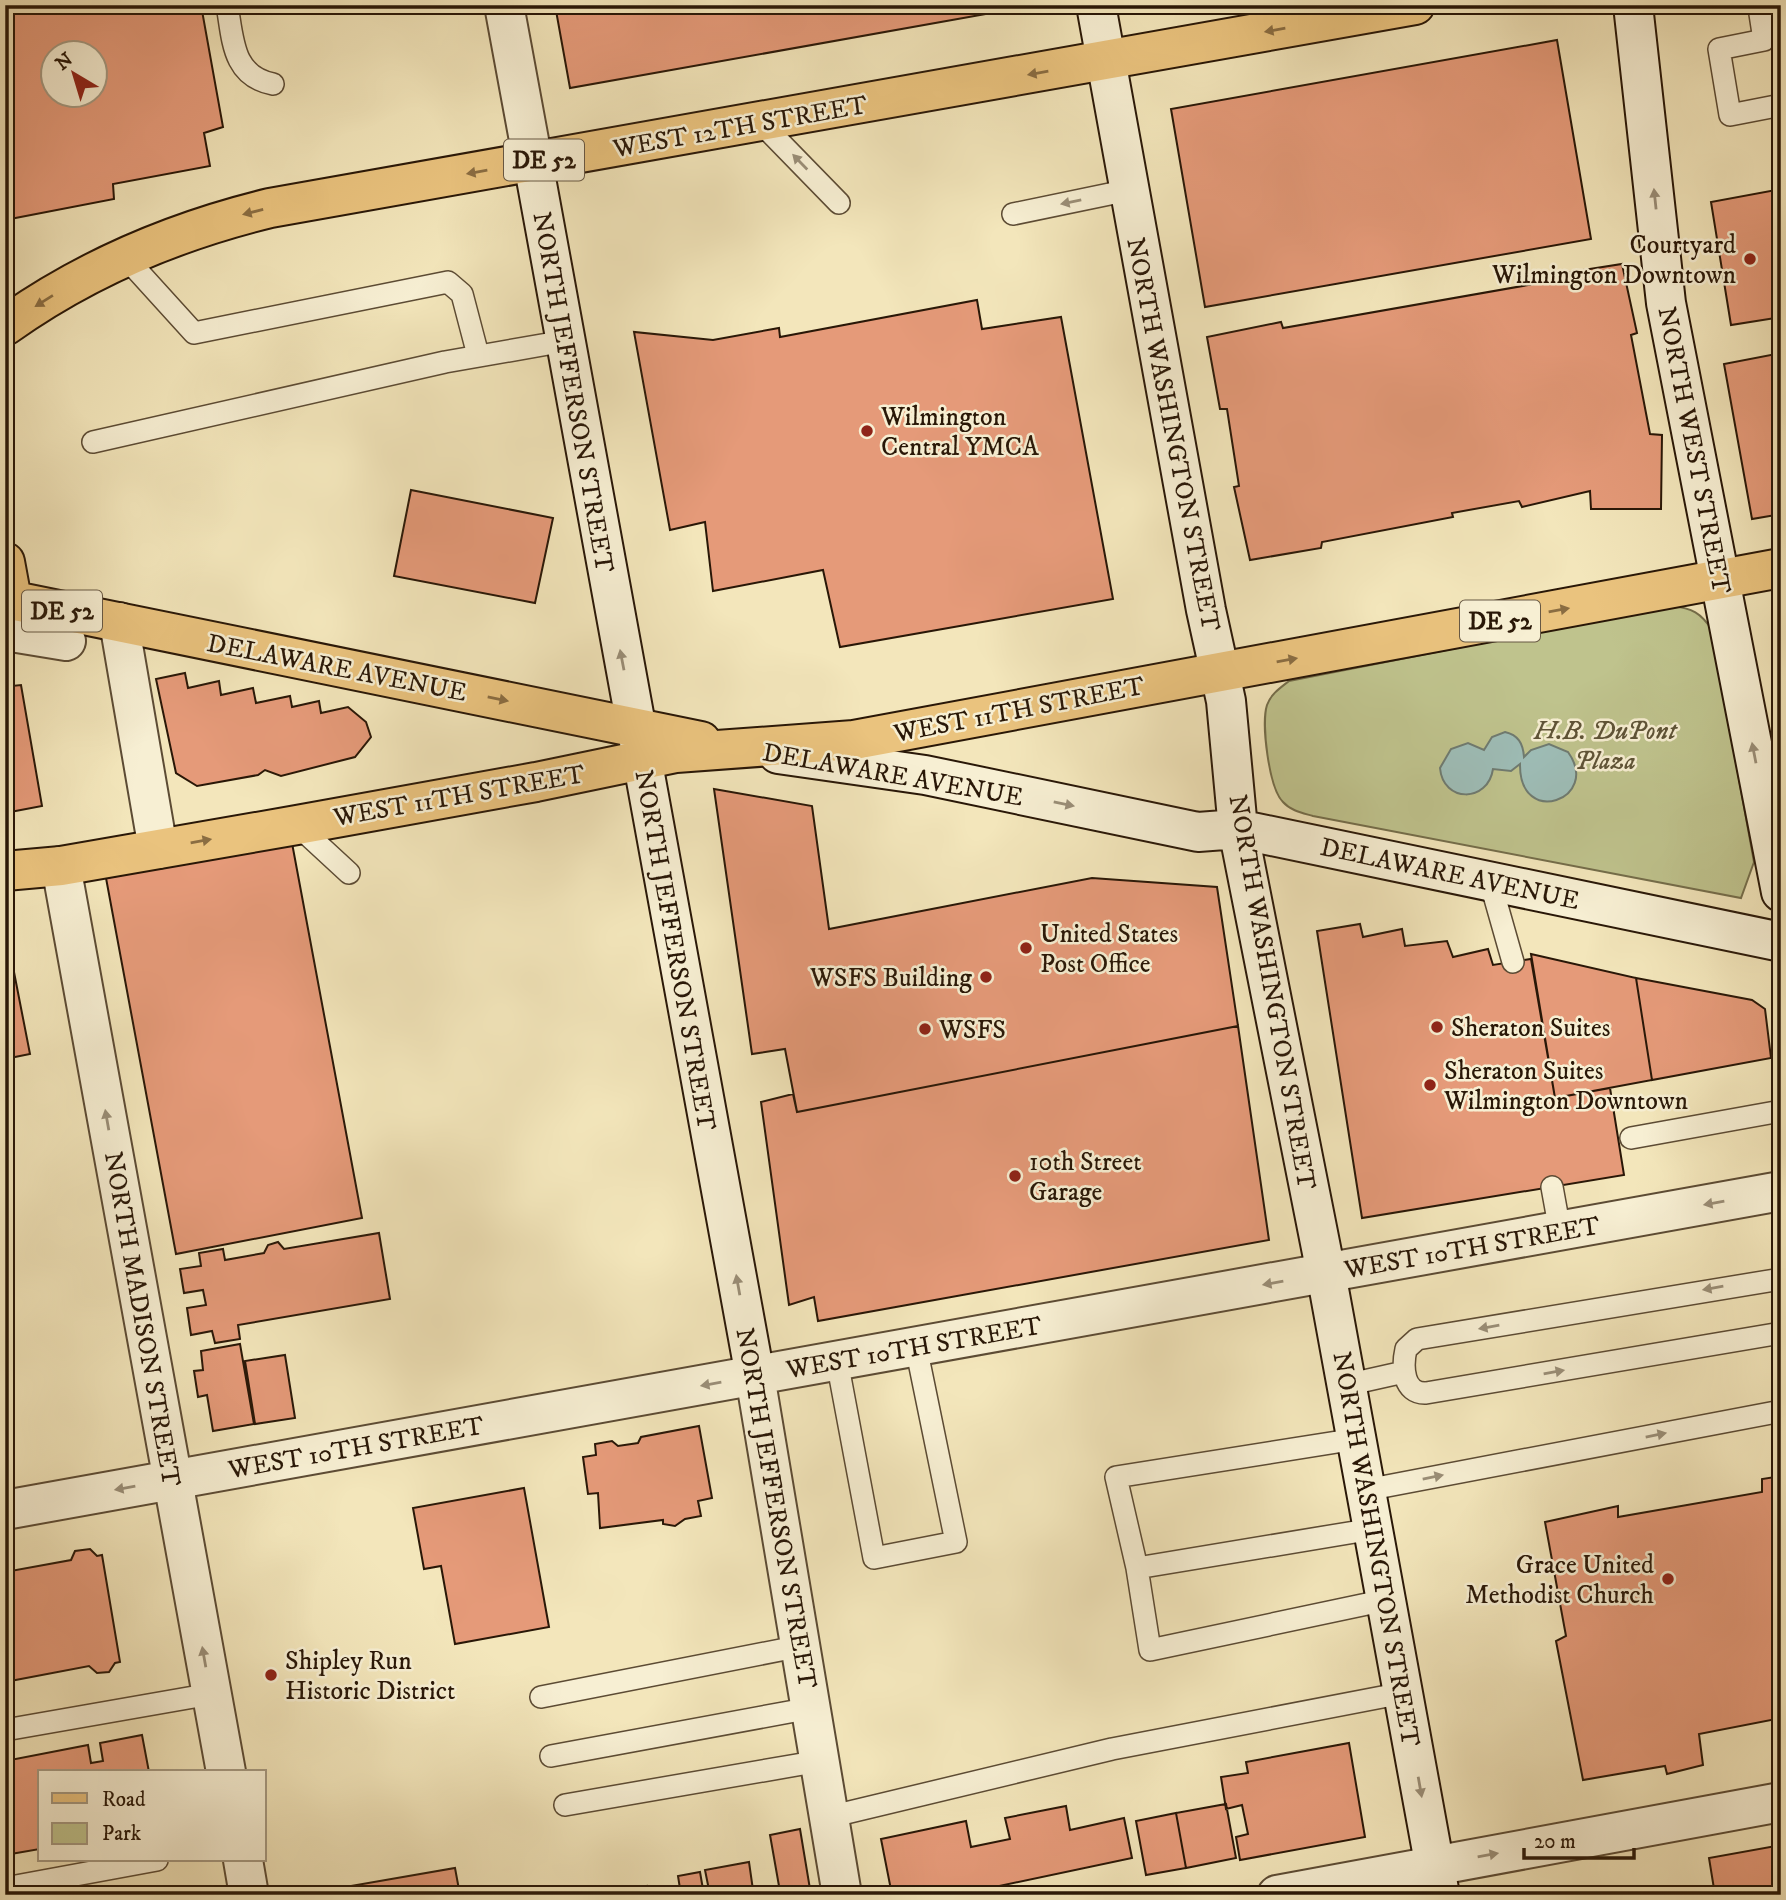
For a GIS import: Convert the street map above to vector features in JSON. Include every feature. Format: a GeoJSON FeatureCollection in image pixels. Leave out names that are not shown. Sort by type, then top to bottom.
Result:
{"type":"FeatureCollection","features":[{"type":"Feature","properties":{"kind":"main road","name":"WEST 12TH STREET"},"geometry":{"type":"LineString","coordinates":[[5,326],[80,280],[125,257],[217,220],[270,208],[1415,5]]}},
{"type":"Feature","properties":{"kind":"main road"},"geometry":{"type":"LineString","coordinates":[[5,562],[7,610]]}},
{"type":"Feature","properties":{"kind":"main road","name":"WEST 11TH STREET"},"geometry":{"type":"LineString","coordinates":[[5,871],[61,866],[297,825],[638,744],[676,753],[854,740],[1781,568]]}},
{"type":"Feature","properties":{"kind":"main road","name":"DELAWARE AVENUE"},"geometry":{"type":"LineString","coordinates":[[7,610],[119,622],[638,744]]}},
{"type":"Feature","properties":{"kind":"street","name":"NORTH JEFFERSON STREET"},"geometry":{"type":"LineString","coordinates":[[504,5],[755,1376],[842,1895]]}},
{"type":"Feature","properties":{"kind":"street","name":"NORTH WASHINGTON STREET"},"geometry":{"type":"LineString","coordinates":[[1096,5],[1226,701],[1238,829],[1326,1273],[1437,1880]]}},
{"type":"Feature","properties":{"kind":"street","name":"NORTH WEST STREET"},"geometry":{"type":"LineString","coordinates":[[1633,5],[1666,303],[1781,892]]}},
{"type":"Feature","properties":{"kind":"street"},"geometry":{"type":"LineString","coordinates":[[7,610],[66,641]]}},
{"type":"Feature","properties":{"kind":"street"},"geometry":{"type":"LineString","coordinates":[[119,622],[158,849]]}},
{"type":"Feature","properties":{"kind":"street","name":"DELAWARE AVENUE"},"geometry":{"type":"LineString","coordinates":[[731,747],[925,775],[1198,832],[1238,829],[1781,942]]}},
{"type":"Feature","properties":{"kind":"street","name":"NORTH MADISON STREET"},"geometry":{"type":"LineString","coordinates":[[61,866],[226,1770]]}},
{"type":"Feature","properties":{"kind":"street","name":"WEST 10TH STREET"},"geometry":{"type":"LineString","coordinates":[[5,1510],[1781,1191]]}},
{"type":"Feature","properties":{"kind":"street"},"geometry":{"type":"LineString","coordinates":[[1277,1895],[1437,1880],[1781,1802]]}},
{"type":"Feature","properties":{"kind":"street"},"geometry":{"type":"LineString","coordinates":[[243,1862],[249,1895]]}},
{"type":"Feature","properties":{"kind":"lane"},"geometry":{"type":"LineString","coordinates":[[227,5],[235,46],[244,70],[252,78],[272,84]]}},
{"type":"Feature","properties":{"kind":"lane"},"geometry":{"type":"LineString","coordinates":[[1781,10],[1760,14],[1764,40],[1719,49],[1730,115],[1781,105]]}},
{"type":"Feature","properties":{"kind":"lane"},"geometry":{"type":"LineString","coordinates":[[760,122],[839,203]]}},
{"type":"Feature","properties":{"kind":"lane"},"geometry":{"type":"LineString","coordinates":[[1013,214],[1129,190]]}},
{"type":"Feature","properties":{"kind":"lane"},"geometry":{"type":"LineString","coordinates":[[125,257],[194,333],[448,282],[462,294],[478,355]]}},
{"type":"Feature","properties":{"kind":"lane"},"geometry":{"type":"LineString","coordinates":[[93,442],[478,355],[565,341]]}},
{"type":"Feature","properties":{"kind":"lane"},"geometry":{"type":"LineString","coordinates":[[297,825],[349,873]]}},
{"type":"Feature","properties":{"kind":"lane"},"geometry":{"type":"LineString","coordinates":[[1490,881],[1513,962]]}},
{"type":"Feature","properties":{"kind":"lane"},"geometry":{"type":"LineString","coordinates":[[1631,1138],[1781,1111]]}},
{"type":"Feature","properties":{"kind":"lane"},"geometry":{"type":"LineString","coordinates":[[1552,1187],[1560,1231]]}},
{"type":"Feature","properties":{"kind":"lane"},"geometry":{"type":"LineString","coordinates":[[1781,1279],[1417,1339],[1406,1349],[1404,1372],[1408,1385],[1414,1392],[1426,1393],[1781,1333]]}},
{"type":"Feature","properties":{"kind":"lane"},"geometry":{"type":"LineString","coordinates":[[837,1361],[874,1558],[956,1542],[916,1347]]}},
{"type":"Feature","properties":{"kind":"lane"},"geometry":{"type":"LineString","coordinates":[[1346,1385],[1404,1372]]}},
{"type":"Feature","properties":{"kind":"lane"},"geometry":{"type":"LineString","coordinates":[[1366,1489],[1781,1411]]}},
{"type":"Feature","properties":{"kind":"lane"},"geometry":{"type":"LineString","coordinates":[[1356,1438],[1116,1477],[1137,1568],[1150,1650],[1386,1600]]}},
{"type":"Feature","properties":{"kind":"lane"},"geometry":{"type":"LineString","coordinates":[[1137,1568],[1373,1529]]}},
{"type":"Feature","properties":{"kind":"lane"},"geometry":{"type":"LineString","coordinates":[[541,1697],[801,1646]]}},
{"type":"Feature","properties":{"kind":"lane"},"geometry":{"type":"LineString","coordinates":[[829,1817],[1112,1749],[1403,1693]]}},
{"type":"Feature","properties":{"kind":"lane"},"geometry":{"type":"LineString","coordinates":[[5,1730],[211,1694]]}},
{"type":"Feature","properties":{"kind":"lane"},"geometry":{"type":"LineString","coordinates":[[551,1756],[811,1708]]}},
{"type":"Feature","properties":{"kind":"lane"},"geometry":{"type":"LineString","coordinates":[[565,1805],[820,1761]]}},
{"type":"Feature","properties":{"kind":"lane"},"geometry":{"type":"LineString","coordinates":[[5,1888],[146,1862]]}},
{"type":"Feature","properties":{"kind":"green space","name":"H.B. DuPont Plaza"},"geometry":{"type":"Polygon","coordinates":[[[1672,606],[1695,612],[1712,630],[1754,862],[1741,898],[1313,816],[1290,808],[1278,795],[1270,770],[1265,714],[1271,698],[1289,681],[1672,606]]]}},
{"type":"Feature","properties":{"kind":"water"},"geometry":{"type":"Polygon","coordinates":[[[1505,732],[1519,740],[1524,757],[1531,750],[1549,744],[1568,752],[1576,769],[1575,783],[1567,794],[1556,800],[1544,801],[1532,796],[1523,784],[1520,764],[1511,771],[1493,769],[1483,788],[1475,793],[1457,793],[1449,788],[1440,768],[1451,749],[1468,743],[1484,750],[1492,737],[1505,732]]]}},
{"type":"Feature","properties":{"kind":"building"},"geometry":{"type":"Polygon","coordinates":[[[5,5],[201,5],[223,127],[204,133],[210,166],[113,184],[114,199],[5,220],[5,5]]]}},
{"type":"Feature","properties":{"kind":"building"},"geometry":{"type":"Polygon","coordinates":[[[555,5],[1020,5],[1020,8],[570,88],[555,5]]]}},
{"type":"Feature","properties":{"kind":"building"},"geometry":{"type":"Polygon","coordinates":[[[1557,40],[1591,239],[1205,307],[1171,109],[1557,40]]]}},
{"type":"Feature","properties":{"kind":"building","name":"Courtyard Wilmington Downtown"},"geometry":{"type":"Polygon","coordinates":[[[1781,189],[1781,317],[1731,325],[1711,202],[1781,189]]]}},
{"type":"Feature","properties":{"kind":"building"},"geometry":{"type":"Polygon","coordinates":[[[1622,264],[1637,333],[1631,335],[1650,434],[1662,435],[1661,509],[1591,509],[1590,491],[1522,507],[1519,501],[1452,513],[1453,517],[1322,542],[1321,548],[1250,560],[1234,487],[1239,486],[1227,409],[1220,409],[1207,337],[1281,322],[1283,328],[1551,281],[1551,275],[1622,264]]]}},
{"type":"Feature","properties":{"kind":"building","name":"Wilmington Central YMCA"},"geometry":{"type":"Polygon","coordinates":[[[977,300],[982,329],[1061,317],[1113,599],[840,647],[823,570],[713,591],[705,522],[670,530],[634,332],[713,340],[779,328],[780,337],[977,300]]]}},
{"type":"Feature","properties":{"kind":"building"},"geometry":{"type":"Polygon","coordinates":[[[1781,353],[1781,514],[1752,519],[1724,364],[1781,353]]]}},
{"type":"Feature","properties":{"kind":"building"},"geometry":{"type":"Polygon","coordinates":[[[411,490],[553,518],[535,603],[394,576],[411,490]]]}},
{"type":"Feature","properties":{"kind":"building"},"geometry":{"type":"Polygon","coordinates":[[[5,667],[12,686],[21,685],[42,806],[5,813],[5,667]]]}},
{"type":"Feature","properties":{"kind":"building"},"geometry":{"type":"Polygon","coordinates":[[[185,673],[188,688],[219,681],[221,695],[253,688],[256,703],[290,696],[292,707],[319,701],[321,713],[348,707],[366,722],[371,737],[355,757],[281,776],[265,770],[258,775],[197,786],[176,773],[156,679],[185,673]]]}},
{"type":"Feature","properties":{"kind":"building","name":"WSFS Building"},"geometry":{"type":"Polygon","coordinates":[[[714,789],[812,806],[829,929],[1092,878],[1217,887],[1238,1026],[797,1112],[785,1049],[752,1054],[714,789]]]}},
{"type":"Feature","properties":{"kind":"building"},"geometry":{"type":"Polygon","coordinates":[[[292,843],[362,1218],[176,1254],[106,878],[292,843]]]}},
{"type":"Feature","properties":{"kind":"building","name":"Sheraton Suites"},"geometry":{"type":"Polygon","coordinates":[[[1360,924],[1363,937],[1402,929],[1405,946],[1447,941],[1453,957],[1488,949],[1493,965],[1531,959],[1555,1098],[1610,1088],[1624,1175],[1362,1218],[1317,931],[1360,924]]]}},
{"type":"Feature","properties":{"kind":"building"},"geometry":{"type":"Polygon","coordinates":[[[5,926],[30,1054],[5,1059],[5,926]]]}},
{"type":"Feature","properties":{"kind":"building"},"geometry":{"type":"Polygon","coordinates":[[[1531,954],[1636,978],[1652,1080],[1555,1098],[1531,954]]]}},
{"type":"Feature","properties":{"kind":"building"},"geometry":{"type":"Polygon","coordinates":[[[1636,978],[1752,1000],[1765,1009],[1771,1058],[1652,1080],[1636,978]]]}},
{"type":"Feature","properties":{"kind":"building","name":"10th Street Garage"},"geometry":{"type":"Polygon","coordinates":[[[1238,1026],[1269,1240],[818,1321],[814,1297],[789,1305],[761,1102],[793,1094],[797,1112],[1238,1026]]]}},
{"type":"Feature","properties":{"kind":"building"},"geometry":{"type":"Polygon","coordinates":[[[379,1233],[390,1299],[238,1325],[240,1339],[215,1343],[212,1331],[191,1335],[187,1308],[206,1305],[203,1290],[184,1293],[180,1269],[201,1266],[199,1253],[223,1249],[225,1260],[264,1253],[268,1245],[278,1242],[284,1249],[379,1233]]]}},
{"type":"Feature","properties":{"kind":"building"},"geometry":{"type":"Polygon","coordinates":[[[240,1344],[254,1424],[213,1431],[207,1395],[198,1397],[194,1371],[203,1370],[201,1351],[240,1344]]]}},
{"type":"Feature","properties":{"kind":"building"},"geometry":{"type":"Polygon","coordinates":[[[285,1355],[295,1418],[255,1424],[245,1361],[285,1355]]]}},
{"type":"Feature","properties":{"kind":"building"},"geometry":{"type":"Polygon","coordinates":[[[699,1426],[712,1498],[698,1501],[701,1516],[685,1519],[675,1526],[663,1524],[663,1520],[600,1528],[598,1493],[588,1494],[583,1457],[596,1455],[595,1444],[612,1441],[618,1446],[638,1443],[641,1437],[699,1426]]]}},
{"type":"Feature","properties":{"kind":"building","name":"Grace United Methodist Church"},"geometry":{"type":"Polygon","coordinates":[[[1781,1476],[1781,1718],[1699,1734],[1703,1765],[1667,1774],[1665,1766],[1583,1780],[1556,1641],[1566,1636],[1545,1522],[1618,1506],[1618,1517],[1762,1492],[1762,1479],[1781,1476]]]}},
{"type":"Feature","properties":{"kind":"building"},"geometry":{"type":"Polygon","coordinates":[[[524,1488],[549,1627],[455,1644],[441,1566],[424,1569],[413,1508],[524,1488]]]}},
{"type":"Feature","properties":{"kind":"building"},"geometry":{"type":"Polygon","coordinates":[[[90,1549],[97,1556],[102,1555],[120,1662],[115,1663],[109,1672],[97,1673],[89,1666],[5,1682],[5,1572],[71,1560],[75,1551],[90,1549]]]}},
{"type":"Feature","properties":{"kind":"building"},"geometry":{"type":"Polygon","coordinates":[[[142,1735],[149,1770],[38,1770],[38,1849],[5,1855],[5,1761],[88,1745],[91,1763],[103,1761],[100,1743],[142,1735]]]}},
{"type":"Feature","properties":{"kind":"building"},"geometry":{"type":"Polygon","coordinates":[[[1349,1743],[1365,1837],[1240,1860],[1236,1837],[1248,1834],[1242,1805],[1226,1809],[1221,1777],[1248,1773],[1246,1762],[1349,1743]]]}},
{"type":"Feature","properties":{"kind":"building"},"geometry":{"type":"Polygon","coordinates":[[[1226,1804],[1236,1858],[1186,1868],[1176,1813],[1226,1804]]]}},
{"type":"Feature","properties":{"kind":"building"},"geometry":{"type":"Polygon","coordinates":[[[1066,1806],[1070,1830],[1124,1818],[1132,1858],[957,1895],[892,1895],[881,1839],[966,1821],[971,1847],[1010,1839],[1005,1818],[1066,1806]]]}},
{"type":"Feature","properties":{"kind":"building"},"geometry":{"type":"Polygon","coordinates":[[[1176,1813],[1186,1868],[1146,1875],[1136,1821],[1176,1813]]]}},
{"type":"Feature","properties":{"kind":"building"},"geometry":{"type":"Polygon","coordinates":[[[800,1829],[811,1895],[710,1895],[705,1870],[749,1862],[753,1890],[779,1886],[770,1835],[800,1829]]]}},
{"type":"Feature","properties":{"kind":"building"},"geometry":{"type":"Polygon","coordinates":[[[1781,1845],[1781,1895],[1715,1895],[1709,1858],[1781,1845]]]}},
{"type":"Feature","properties":{"kind":"building"},"geometry":{"type":"Polygon","coordinates":[[[455,1868],[460,1895],[347,1895],[345,1887],[455,1868]]]}},
{"type":"Feature","properties":{"kind":"building"},"geometry":{"type":"Polygon","coordinates":[[[700,1872],[704,1895],[681,1895],[678,1876],[700,1872]]]}},
{"type":"Feature","properties":{"kind":"building"},"geometry":{"type":"Polygon","coordinates":[[[647,1886],[649,1895],[610,1895],[610,1892],[647,1886]]]}},
{"type":"Feature","properties":{"kind":"place","name":"Courtyard Wilmington Downtown"},"geometry":{"type":"Point","coordinates":[1750,259]}},
{"type":"Feature","properties":{"kind":"place","name":"Wilmington Central YMCA"},"geometry":{"type":"Point","coordinates":[867,431]}},
{"type":"Feature","properties":{"kind":"place","name":"United States Post Office"},"geometry":{"type":"Point","coordinates":[1026,948]}},
{"type":"Feature","properties":{"kind":"place","name":"WSFS Building"},"geometry":{"type":"Point","coordinates":[986,977]}},
{"type":"Feature","properties":{"kind":"place","name":"Sheraton Suites"},"geometry":{"type":"Point","coordinates":[1437,1027]}},
{"type":"Feature","properties":{"kind":"place","name":"WSFS"},"geometry":{"type":"Point","coordinates":[925,1029]}},
{"type":"Feature","properties":{"kind":"place","name":"Sheraton Suites Wilmington Downtown"},"geometry":{"type":"Point","coordinates":[1430,1085]}},
{"type":"Feature","properties":{"kind":"place","name":"10th Street Garage"},"geometry":{"type":"Point","coordinates":[1015,1176]}},
{"type":"Feature","properties":{"kind":"place","name":"Grace United Methodist Church"},"geometry":{"type":"Point","coordinates":[1668,1579]}},
{"type":"Feature","properties":{"kind":"place","name":"Shipley Run Historic District"},"geometry":{"type":"Point","coordinates":[271,1675]}}]}
